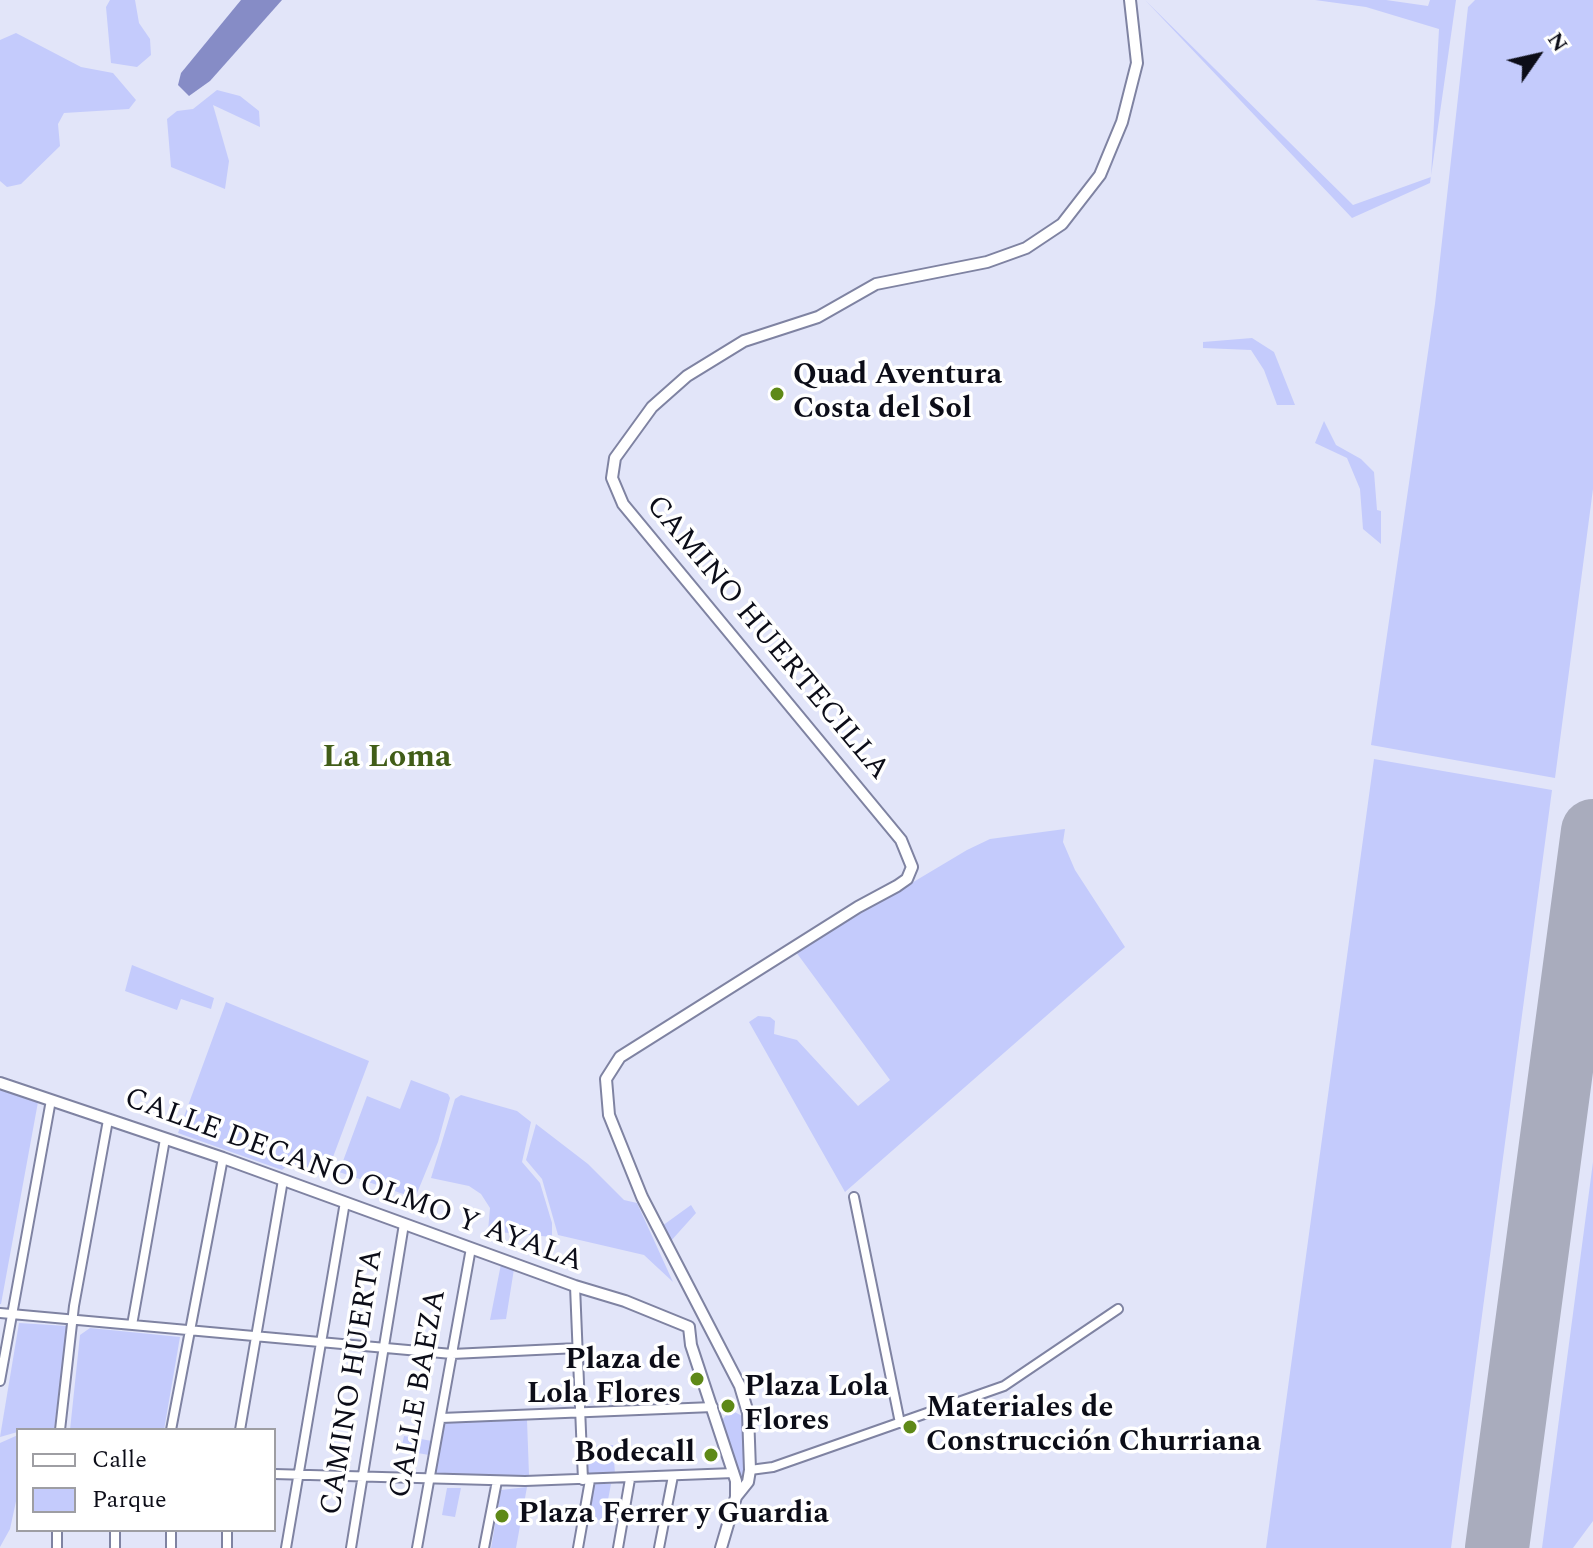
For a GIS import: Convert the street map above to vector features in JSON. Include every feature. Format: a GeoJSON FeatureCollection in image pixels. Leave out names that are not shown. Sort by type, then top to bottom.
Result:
{"type":"FeatureCollection","features":[{"type":"Feature","properties":{"kind":"street","name":"CAMINO HUERTECILLA"},"geometry":{"type":"LineString","coordinates":[[705,1321],[642,1197],[609,1115],[606,1079],[620,1057],[858,907],[897,886],[907,879],[912,867],[901,840],[623,504],[612,478],[615,458],[625,440],[687,376],[744,341],[818,317],[876,284],[987,262],[1026,248],[1062,224],[1100,175],[1122,122],[1137,63],[1130,0]]}},
{"type":"Feature","properties":{"kind":"street","name":"CALLE DECANO OLMO Y AYALA"},"geometry":{"type":"LineString","coordinates":[[0,1083],[223,1158],[575,1286],[625,1301],[689,1327]]}},
{"type":"Feature","properties":{"kind":"street"},"geometry":{"type":"LineString","coordinates":[[0,1381],[51,1100]]}},
{"type":"Feature","properties":{"kind":"street"},"geometry":{"type":"LineString","coordinates":[[60,1428],[72,1320],[108,1120]]}},
{"type":"Feature","properties":{"kind":"street"},"geometry":{"type":"LineString","coordinates":[[132,1325],[165,1139]]}},
{"type":"Feature","properties":{"kind":"street"},"geometry":{"type":"LineString","coordinates":[[171,1428],[223,1158]]}},
{"type":"Feature","properties":{"kind":"street"},"geometry":{"type":"LineString","coordinates":[[240,1428],[283,1180]]}},
{"type":"Feature","properties":{"kind":"street"},"geometry":{"type":"LineString","coordinates":[[854,1197],[900,1423]]}},
{"type":"Feature","properties":{"kind":"street"},"geometry":{"type":"LineString","coordinates":[[286,1548],[345,1202]]}},
{"type":"Feature","properties":{"kind":"street","name":"CAMINO HUERTA"},"geometry":{"type":"LineString","coordinates":[[351,1548],[404,1224]]}},
{"type":"Feature","properties":{"kind":"street","name":"CALLE BAEZA"},"geometry":{"type":"LineString","coordinates":[[417,1548],[471,1248]]}},
{"type":"Feature","properties":{"kind":"street"},"geometry":{"type":"LineString","coordinates":[[575,1286],[579,1413],[587,1480],[578,1548]]}},
{"type":"Feature","properties":{"kind":"street"},"geometry":{"type":"LineString","coordinates":[[750,1470],[773,1467],[1004,1386],[1118,1309]]}},
{"type":"Feature","properties":{"kind":"street"},"geometry":{"type":"LineString","coordinates":[[0,1313],[452,1354],[578,1348]]}},
{"type":"Feature","properties":{"kind":"street"},"geometry":{"type":"LineString","coordinates":[[721,1548],[736,1497],[734,1473],[691,1345],[689,1327],[705,1321],[740,1386],[748,1413],[750,1470],[748,1482],[736,1497]]}},
{"type":"Feature","properties":{"kind":"street"},"geometry":{"type":"LineString","coordinates":[[441,1418],[713,1407]]}},
{"type":"Feature","properties":{"kind":"street"},"geometry":{"type":"LineString","coordinates":[[276,1474],[497,1481],[630,1479],[734,1473]]}},
{"type":"Feature","properties":{"kind":"street"},"geometry":{"type":"LineString","coordinates":[[659,1548],[673,1476]]}},
{"type":"Feature","properties":{"kind":"street"},"geometry":{"type":"LineString","coordinates":[[618,1548],[630,1479]]}},
{"type":"Feature","properties":{"kind":"street"},"geometry":{"type":"LineString","coordinates":[[484,1548],[497,1481]]}},
{"type":"Feature","properties":{"kind":"green space"},"geometry":{"type":"Polygon","coordinates":[[[110,0],[135,0],[139,23],[150,39],[151,55],[137,67],[111,63],[106,7],[110,0]]]}},
{"type":"Feature","properties":{"kind":"green space"},"geometry":{"type":"Polygon","coordinates":[[[1145,0],[1353,205],[1431,177],[1430,183],[1352,218],[1145,0]]]}},
{"type":"Feature","properties":{"kind":"green space"},"geometry":{"type":"Polygon","coordinates":[[[1315,0],[1386,0],[1428,6],[1430,0],[1456,0],[1431,175],[1439,29],[1366,7],[1315,0]]]}},
{"type":"Feature","properties":{"kind":"green space"},"geometry":{"type":"Polygon","coordinates":[[[1475,0],[1593,0],[1593,489],[1555,778],[1371,745],[1435,304],[1468,7],[1475,0]]]}},
{"type":"Feature","properties":{"kind":"green space"},"geometry":{"type":"Polygon","coordinates":[[[16,33],[81,67],[113,73],[136,100],[129,109],[64,113],[58,124],[60,146],[21,184],[7,187],[0,181],[0,40],[16,33]]]}},
{"type":"Feature","properties":{"kind":"green space"},"geometry":{"type":"Polygon","coordinates":[[[217,90],[240,96],[259,111],[260,127],[213,105],[229,161],[225,189],[171,167],[167,119],[177,111],[193,109],[217,90]]]}},
{"type":"Feature","properties":{"kind":"green space"},"geometry":{"type":"Polygon","coordinates":[[[1252,338],[1274,352],[1295,405],[1277,405],[1264,370],[1251,350],[1203,348],[1203,342],[1252,338]]]}},
{"type":"Feature","properties":{"kind":"green space"},"geometry":{"type":"Polygon","coordinates":[[[1324,421],[1336,445],[1361,459],[1374,472],[1377,510],[1381,511],[1381,544],[1363,529],[1360,489],[1347,458],[1315,443],[1324,421]]]}},
{"type":"Feature","properties":{"kind":"green space"},"geometry":{"type":"Polygon","coordinates":[[[1374,759],[1552,790],[1451,1548],[1266,1548],[1374,759]]]}},
{"type":"Feature","properties":{"kind":"green space"},"geometry":{"type":"Polygon","coordinates":[[[1065,829],[1063,842],[1075,870],[1125,947],[845,1192],[749,1022],[758,1016],[770,1017],[775,1021],[774,1034],[797,1040],[858,1106],[890,1080],[796,952],[990,839],[1065,829]]]}},
{"type":"Feature","properties":{"kind":"green space"},"geometry":{"type":"Polygon","coordinates":[[[132,965],[214,998],[211,1009],[181,999],[177,1010],[125,991],[132,965]]]}},
{"type":"Feature","properties":{"kind":"green space"},"geometry":{"type":"Polygon","coordinates":[[[226,1002],[369,1061],[327,1173],[289,1164],[282,1170],[178,1133],[226,1002]]]}},
{"type":"Feature","properties":{"kind":"green space"},"geometry":{"type":"Polygon","coordinates":[[[411,1080],[448,1094],[450,1098],[438,1142],[415,1198],[339,1172],[367,1096],[400,1109],[411,1080]]]}},
{"type":"Feature","properties":{"kind":"green space"},"geometry":{"type":"Polygon","coordinates":[[[0,1090],[38,1102],[1,1304],[0,1304],[0,1090]]]}},
{"type":"Feature","properties":{"kind":"green space"},"geometry":{"type":"Polygon","coordinates":[[[461,1095],[517,1111],[531,1122],[522,1162],[540,1183],[552,1223],[552,1237],[488,1231],[490,1208],[481,1194],[469,1186],[431,1178],[455,1099],[461,1095]]]}},
{"type":"Feature","properties":{"kind":"green space"},"geometry":{"type":"Polygon","coordinates":[[[536,1124],[588,1164],[624,1200],[637,1203],[673,1282],[644,1255],[558,1235],[542,1179],[526,1160],[536,1124]]]}},
{"type":"Feature","properties":{"kind":"green space"},"geometry":{"type":"Polygon","coordinates":[[[1593,1162],[1593,1521],[1573,1548],[1542,1548],[1593,1162]]]}},
{"type":"Feature","properties":{"kind":"green space"},"geometry":{"type":"Polygon","coordinates":[[[691,1205],[696,1213],[670,1242],[662,1226],[691,1205]]]}},
{"type":"Feature","properties":{"kind":"green space"},"geometry":{"type":"Polygon","coordinates":[[[501,1264],[514,1269],[506,1319],[490,1320],[501,1264]]]}},
{"type":"Feature","properties":{"kind":"green space"},"geometry":{"type":"Polygon","coordinates":[[[19,1323],[67,1326],[54,1428],[16,1428],[16,1432],[0,1437],[19,1323]]]}},
{"type":"Feature","properties":{"kind":"green space"},"geometry":{"type":"Polygon","coordinates":[[[90,1328],[180,1337],[164,1428],[70,1428],[80,1335],[90,1328]]]}},
{"type":"Feature","properties":{"kind":"green space"},"geometry":{"type":"Polygon","coordinates":[[[731,1410],[744,1417],[746,1463],[741,1484],[721,1421],[731,1410]]]}},
{"type":"Feature","properties":{"kind":"green space"},"geometry":{"type":"Polygon","coordinates":[[[527,1420],[529,1475],[435,1475],[444,1423],[527,1420]]]}},
{"type":"Feature","properties":{"kind":"green space"},"geometry":{"type":"Polygon","coordinates":[[[16,1436],[16,1501],[10,1529],[0,1547],[0,1443],[16,1436]]]}},
{"type":"Feature","properties":{"kind":"green space"},"geometry":{"type":"Polygon","coordinates":[[[404,1436],[432,1441],[429,1455],[401,1450],[404,1436]]]}},
{"type":"Feature","properties":{"kind":"green space"},"geometry":{"type":"Polygon","coordinates":[[[613,1445],[615,1474],[587,1475],[586,1446],[613,1445]]]}},
{"type":"Feature","properties":{"kind":"green space"},"geometry":{"type":"Polygon","coordinates":[[[594,1484],[611,1484],[604,1521],[588,1518],[594,1484]]]}},
{"type":"Feature","properties":{"kind":"green space","name":"Plaza Ferrer y Guardia"},"geometry":{"type":"Polygon","coordinates":[[[527,1487],[516,1548],[491,1548],[501,1490],[527,1487]]]}},
{"type":"Feature","properties":{"kind":"green space"},"geometry":{"type":"Polygon","coordinates":[[[447,1488],[461,1488],[455,1517],[442,1515],[447,1488]]]}},
{"type":"Feature","properties":{"kind":"shaded area"},"geometry":{"type":"Polygon","coordinates":[[[241,0],[282,0],[210,81],[189,96],[178,85],[181,73],[241,0]]]}},
{"type":"Feature","properties":{"kind":"runway"},"geometry":{"type":"LineString","coordinates":[[1497,1548],[1593,831]]}},
{"type":"Feature","properties":{"kind":"place","name":"Quad Aventura Costa del Sol"},"geometry":{"type":"Point","coordinates":[777,394]}},
{"type":"Feature","properties":{"kind":"place","name":"Plaza de Lola Flores"},"geometry":{"type":"Point","coordinates":[697,1379]}},
{"type":"Feature","properties":{"kind":"place","name":"Plaza Lola Flores"},"geometry":{"type":"Point","coordinates":[728,1406]}},
{"type":"Feature","properties":{"kind":"place","name":"Materiales de Construcción Churriana"},"geometry":{"type":"Point","coordinates":[910,1427]}},
{"type":"Feature","properties":{"kind":"place","name":"Bodecall"},"geometry":{"type":"Point","coordinates":[711,1455]}},
{"type":"Feature","properties":{"kind":"place","name":"Plaza Ferrer y Guardia"},"geometry":{"type":"Point","coordinates":[502,1516]}},
{"type":"Feature","properties":{"kind":"district","name":"La Loma"},"geometry":{"type":"Point","coordinates":[387,760]}}]}
